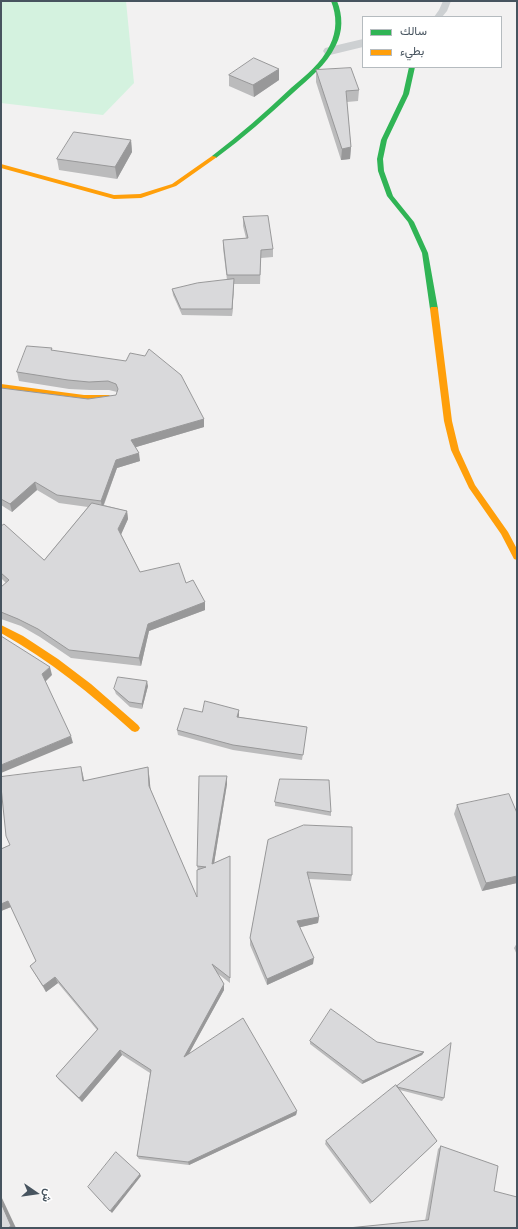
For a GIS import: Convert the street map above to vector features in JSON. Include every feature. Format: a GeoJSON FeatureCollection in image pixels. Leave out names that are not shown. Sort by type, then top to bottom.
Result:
{"type":"FeatureCollection","features":[{"type":"Feature","properties":{"kind":"street"},"geometry":{"type":"LineString","coordinates":[[1,166],[114,197],[141,196],[162,190],[184,178],[255,124],[310,75],[330,51],[339,25],[338,7],[334,1]]}},
{"type":"Feature","properties":{"kind":"street"},"geometry":{"type":"LineString","coordinates":[[330,51],[362,43]]}},
{"type":"Feature","properties":{"kind":"street"},"geometry":{"type":"LineString","coordinates":[[412,68],[406,94],[399,113],[384,140],[380,159],[381,171],[390,196],[411,222],[419,237],[425,254],[433,298],[448,421],[451,439],[457,457],[465,476],[478,496],[510,531],[512,544],[517,557]]}},
{"type":"Feature","properties":{"kind":"street"},"geometry":{"type":"LineString","coordinates":[[1,387],[45,392],[69,397],[90,399],[109,398]]}},
{"type":"Feature","properties":{"kind":"street"},"geometry":{"type":"LineString","coordinates":[[1,629],[41,651],[64,666],[135,728]]}},
{"type":"Feature","properties":{"kind":"lane"},"geometry":{"type":"LineString","coordinates":[[439,16],[443,11],[447,1]]}},
{"type":"Feature","properties":{"kind":"green space"},"geometry":{"type":"Polygon","coordinates":[[[1,1],[126,1],[134,83],[103,115],[1,103],[1,1]]]}},
{"type":"Feature","properties":{"kind":"building"},"geometry":{"type":"Polygon","coordinates":[[[254,58],[279,69],[253,85],[229,75],[254,58]]]}},
{"type":"Feature","properties":{"kind":"building"},"geometry":{"type":"Polygon","coordinates":[[[351,68],[359,90],[346,91],[351,147],[342,149],[316,70],[351,68]]]}},
{"type":"Feature","properties":{"kind":"building"},"geometry":{"type":"Polygon","coordinates":[[[74,132],[131,140],[115,167],[57,159],[74,132]]]}},
{"type":"Feature","properties":{"kind":"building"},"geometry":{"type":"Polygon","coordinates":[[[268,216],[273,249],[261,250],[260,275],[227,275],[223,240],[248,238],[243,217],[268,216]]]}},
{"type":"Feature","properties":{"kind":"building"},"geometry":{"type":"Polygon","coordinates":[[[234,279],[232,309],[181,309],[172,289],[197,283],[234,279]]]}},
{"type":"Feature","properties":{"kind":"building"},"geometry":{"type":"Polygon","coordinates":[[[27,346],[52,348],[51,350],[126,361],[130,353],[145,356],[149,349],[181,375],[204,419],[131,440],[139,453],[116,460],[101,501],[57,495],[35,482],[10,504],[1,499],[1,388],[88,399],[116,395],[118,389],[116,384],[108,381],[89,382],[68,380],[17,372],[27,346]]]}},
{"type":"Feature","properties":{"kind":"building"},"geometry":{"type":"Polygon","coordinates":[[[92,503],[127,511],[118,529],[140,572],[179,563],[186,583],[193,580],[205,602],[148,624],[139,658],[69,650],[38,629],[1,612],[1,587],[9,580],[1,573],[1,526],[4,524],[44,560],[92,503]]]}},
{"type":"Feature","properties":{"kind":"building"},"geometry":{"type":"Polygon","coordinates":[[[1,636],[50,667],[42,674],[71,736],[1,765],[1,636]]]}},
{"type":"Feature","properties":{"kind":"building"},"geometry":{"type":"Polygon","coordinates":[[[118,677],[147,681],[142,704],[129,702],[114,689],[118,677]]]}},
{"type":"Feature","properties":{"kind":"building"},"geometry":{"type":"Polygon","coordinates":[[[205,701],[239,710],[237,717],[307,727],[303,755],[233,745],[177,730],[184,708],[202,712],[205,701]]]}},
{"type":"Feature","properties":{"kind":"building"},"geometry":{"type":"Polygon","coordinates":[[[81,767],[83,781],[148,767],[149,786],[197,897],[197,870],[206,867],[197,866],[199,776],[227,776],[212,864],[230,856],[230,978],[212,964],[224,984],[184,1057],[243,1018],[297,1111],[188,1162],[137,1156],[151,1070],[120,1050],[79,1098],[56,1076],[98,1029],[55,977],[43,986],[30,966],[36,961],[8,901],[1,904],[1,849],[10,845],[6,836],[1,777],[81,767]]]}},
{"type":"Feature","properties":{"kind":"building"},"geometry":{"type":"Polygon","coordinates":[[[280,779],[329,780],[331,812],[275,802],[280,779]]]}},
{"type":"Feature","properties":{"kind":"building"},"geometry":{"type":"Polygon","coordinates":[[[509,794],[517,813],[517,876],[486,883],[457,805],[509,794]]]}},
{"type":"Feature","properties":{"kind":"building"},"geometry":{"type":"Polygon","coordinates":[[[304,825],[352,827],[352,875],[307,872],[319,917],[297,921],[314,958],[267,979],[250,938],[268,840],[304,825]]]}},
{"type":"Feature","properties":{"kind":"building"},"geometry":{"type":"Polygon","coordinates":[[[331,1009],[377,1042],[424,1052],[363,1081],[310,1041],[331,1009]]]}},
{"type":"Feature","properties":{"kind":"building"},"geometry":{"type":"Polygon","coordinates":[[[451,1043],[444,1098],[397,1087],[397,1086],[451,1043]]]}},
{"type":"Feature","properties":{"kind":"building"},"geometry":{"type":"Polygon","coordinates":[[[396,1085],[437,1141],[372,1202],[326,1141],[396,1085]]]}},
{"type":"Feature","properties":{"kind":"building"},"geometry":{"type":"Polygon","coordinates":[[[441,1146],[498,1166],[494,1191],[517,1197],[517,1228],[348,1228],[428,1220],[441,1146]]]}},
{"type":"Feature","properties":{"kind":"building"},"geometry":{"type":"Polygon","coordinates":[[[116,1152],[140,1174],[110,1211],[88,1187],[116,1152]]]}},
{"type":"Feature","properties":{"kind":"building"},"geometry":{"type":"Polygon","coordinates":[[[1,1203],[11,1226],[8,1228],[1,1228],[1,1203]]]}},
{"type":"Feature","properties":{"kind":"traffic: fast"},"geometry":{"type":"LineString","coordinates":[[214,157],[265,116],[314,72],[327,57],[336,39],[339,20],[334,1]]}},
{"type":"Feature","properties":{"kind":"traffic: fast"},"geometry":{"type":"LineString","coordinates":[[412,68],[406,94],[384,140],[380,159],[381,171],[390,196],[411,222],[425,253],[434,309]]}},
{"type":"Feature","properties":{"kind":"traffic: slow"},"geometry":{"type":"LineString","coordinates":[[1,166],[114,197],[141,196],[174,185],[214,157]]}},
{"type":"Feature","properties":{"kind":"traffic: slow"},"geometry":{"type":"LineString","coordinates":[[434,309],[448,421],[455,450],[472,486],[504,532],[517,557]]}},
{"type":"Feature","properties":{"kind":"traffic: slow"},"geometry":{"type":"LineString","coordinates":[[1,387],[84,397],[109,398]]}},
{"type":"Feature","properties":{"kind":"traffic: slow"},"geometry":{"type":"LineString","coordinates":[[1,629],[37,650],[71,674],[135,728]]}}]}
